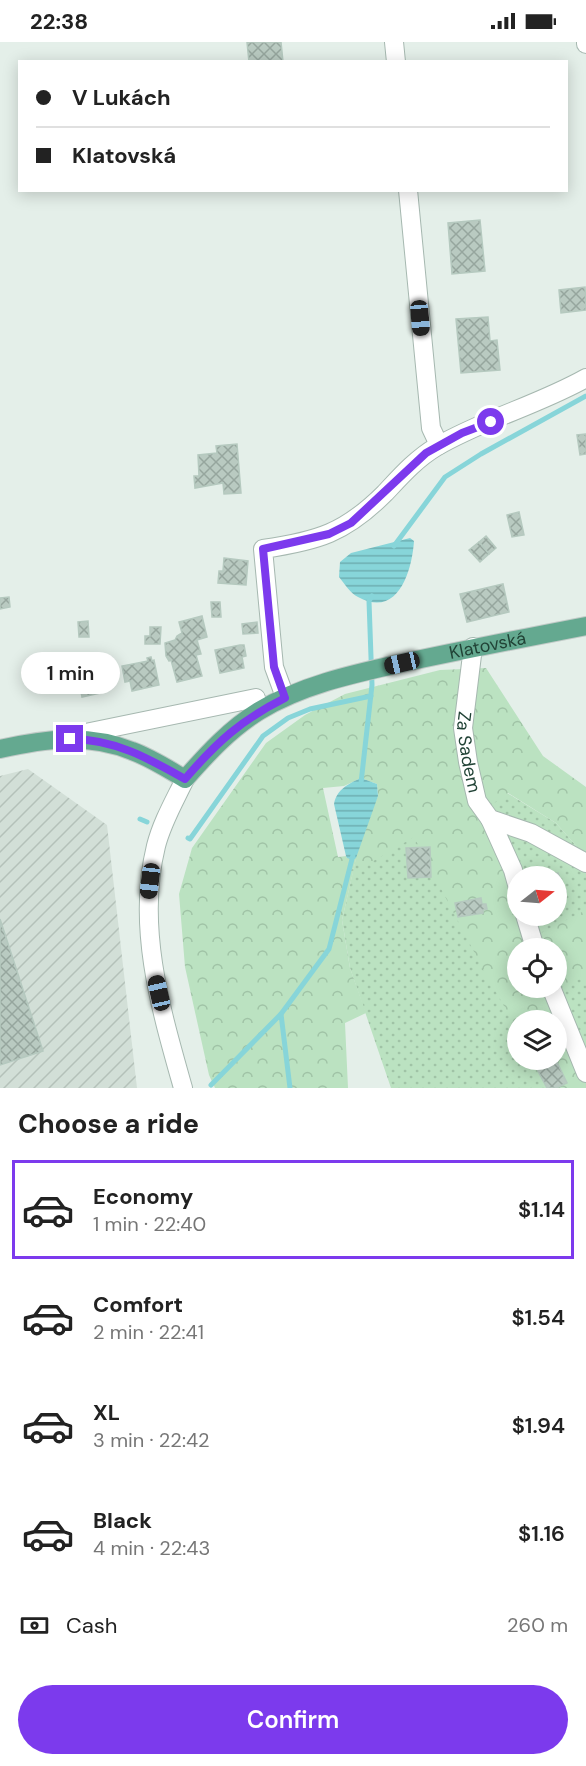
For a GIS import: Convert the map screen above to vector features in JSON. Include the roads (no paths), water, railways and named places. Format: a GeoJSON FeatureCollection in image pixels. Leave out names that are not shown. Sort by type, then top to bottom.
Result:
{"type":"FeatureCollection","features":[{"type":"Feature","properties":{"kind":"main road","name":"Klatovská"},"geometry":{"type":"LineString","coordinates":[[185,779],[208,752],[234,728],[261,710],[306,688],[473,647],[586,626]]}},
{"type":"Feature","properties":{"kind":"main road"},"geometry":{"type":"LineString","coordinates":[[0,748],[55,739],[84,739],[131,750],[185,779]]}},
{"type":"Feature","properties":{"kind":"street"},"geometry":{"type":"LineString","coordinates":[[394,42],[396,60]]}},
{"type":"Feature","properties":{"kind":"street"},"geometry":{"type":"LineString","coordinates":[[408,192],[431,428],[440,445]]}},
{"type":"Feature","properties":{"kind":"street"},"geometry":{"type":"LineString","coordinates":[[285,698],[274,667],[263,549],[329,534],[351,523],[404,471],[426,453],[470,430],[586,378]]}},
{"type":"Feature","properties":{"kind":"street","name":"Za Sadem"},"geometry":{"type":"LineString","coordinates":[[473,647],[463,728],[473,788],[477,801],[490,819],[511,866]]}},
{"type":"Feature","properties":{"kind":"street"},"geometry":{"type":"LineString","coordinates":[[55,739],[255,698]]}},
{"type":"Feature","properties":{"kind":"street"},"geometry":{"type":"LineString","coordinates":[[183,1088],[154,970],[148,907],[151,867],[156,844],[185,779]]}},
{"type":"Feature","properties":{"kind":"street"},"geometry":{"type":"LineString","coordinates":[[490,819],[531,833],[586,863]]}},
{"type":"Feature","properties":{"kind":"street"},"geometry":{"type":"LineString","coordinates":[[555,998],[586,1074]]}},
{"type":"Feature","properties":{"kind":"water"},"geometry":{"type":"Polygon","coordinates":[[[410,538],[414,541],[410,566],[406,578],[393,597],[383,602],[372,602],[355,596],[339,577],[340,562],[351,553],[410,538]]]}},
{"type":"Feature","properties":{"kind":"water"},"geometry":{"type":"Polygon","coordinates":[[[361,778],[377,784],[378,796],[356,858],[353,860],[346,856],[334,804],[340,791],[361,778]]]}},
{"type":"Feature","properties":{"kind":"waterway"},"geometry":{"type":"LineString","coordinates":[[394,546],[445,477],[481,454],[586,396]]}},
{"type":"Feature","properties":{"kind":"waterway"},"geometry":{"type":"LineString","coordinates":[[361,783],[372,685],[369,601],[372,596]]}},
{"type":"Feature","properties":{"kind":"waterway"},"geometry":{"type":"LineString","coordinates":[[188,838],[190,839],[263,736],[288,718],[310,709],[371,696]]}},
{"type":"Feature","properties":{"kind":"waterway"},"geometry":{"type":"LineString","coordinates":[[140,819],[147,822]]}},
{"type":"Feature","properties":{"kind":"waterway"},"geometry":{"type":"LineString","coordinates":[[211,1085],[281,1014],[329,949],[353,855]]}},
{"type":"Feature","properties":{"kind":"waterway"},"geometry":{"type":"LineString","coordinates":[[281,1014],[290,1088]]}}]}
